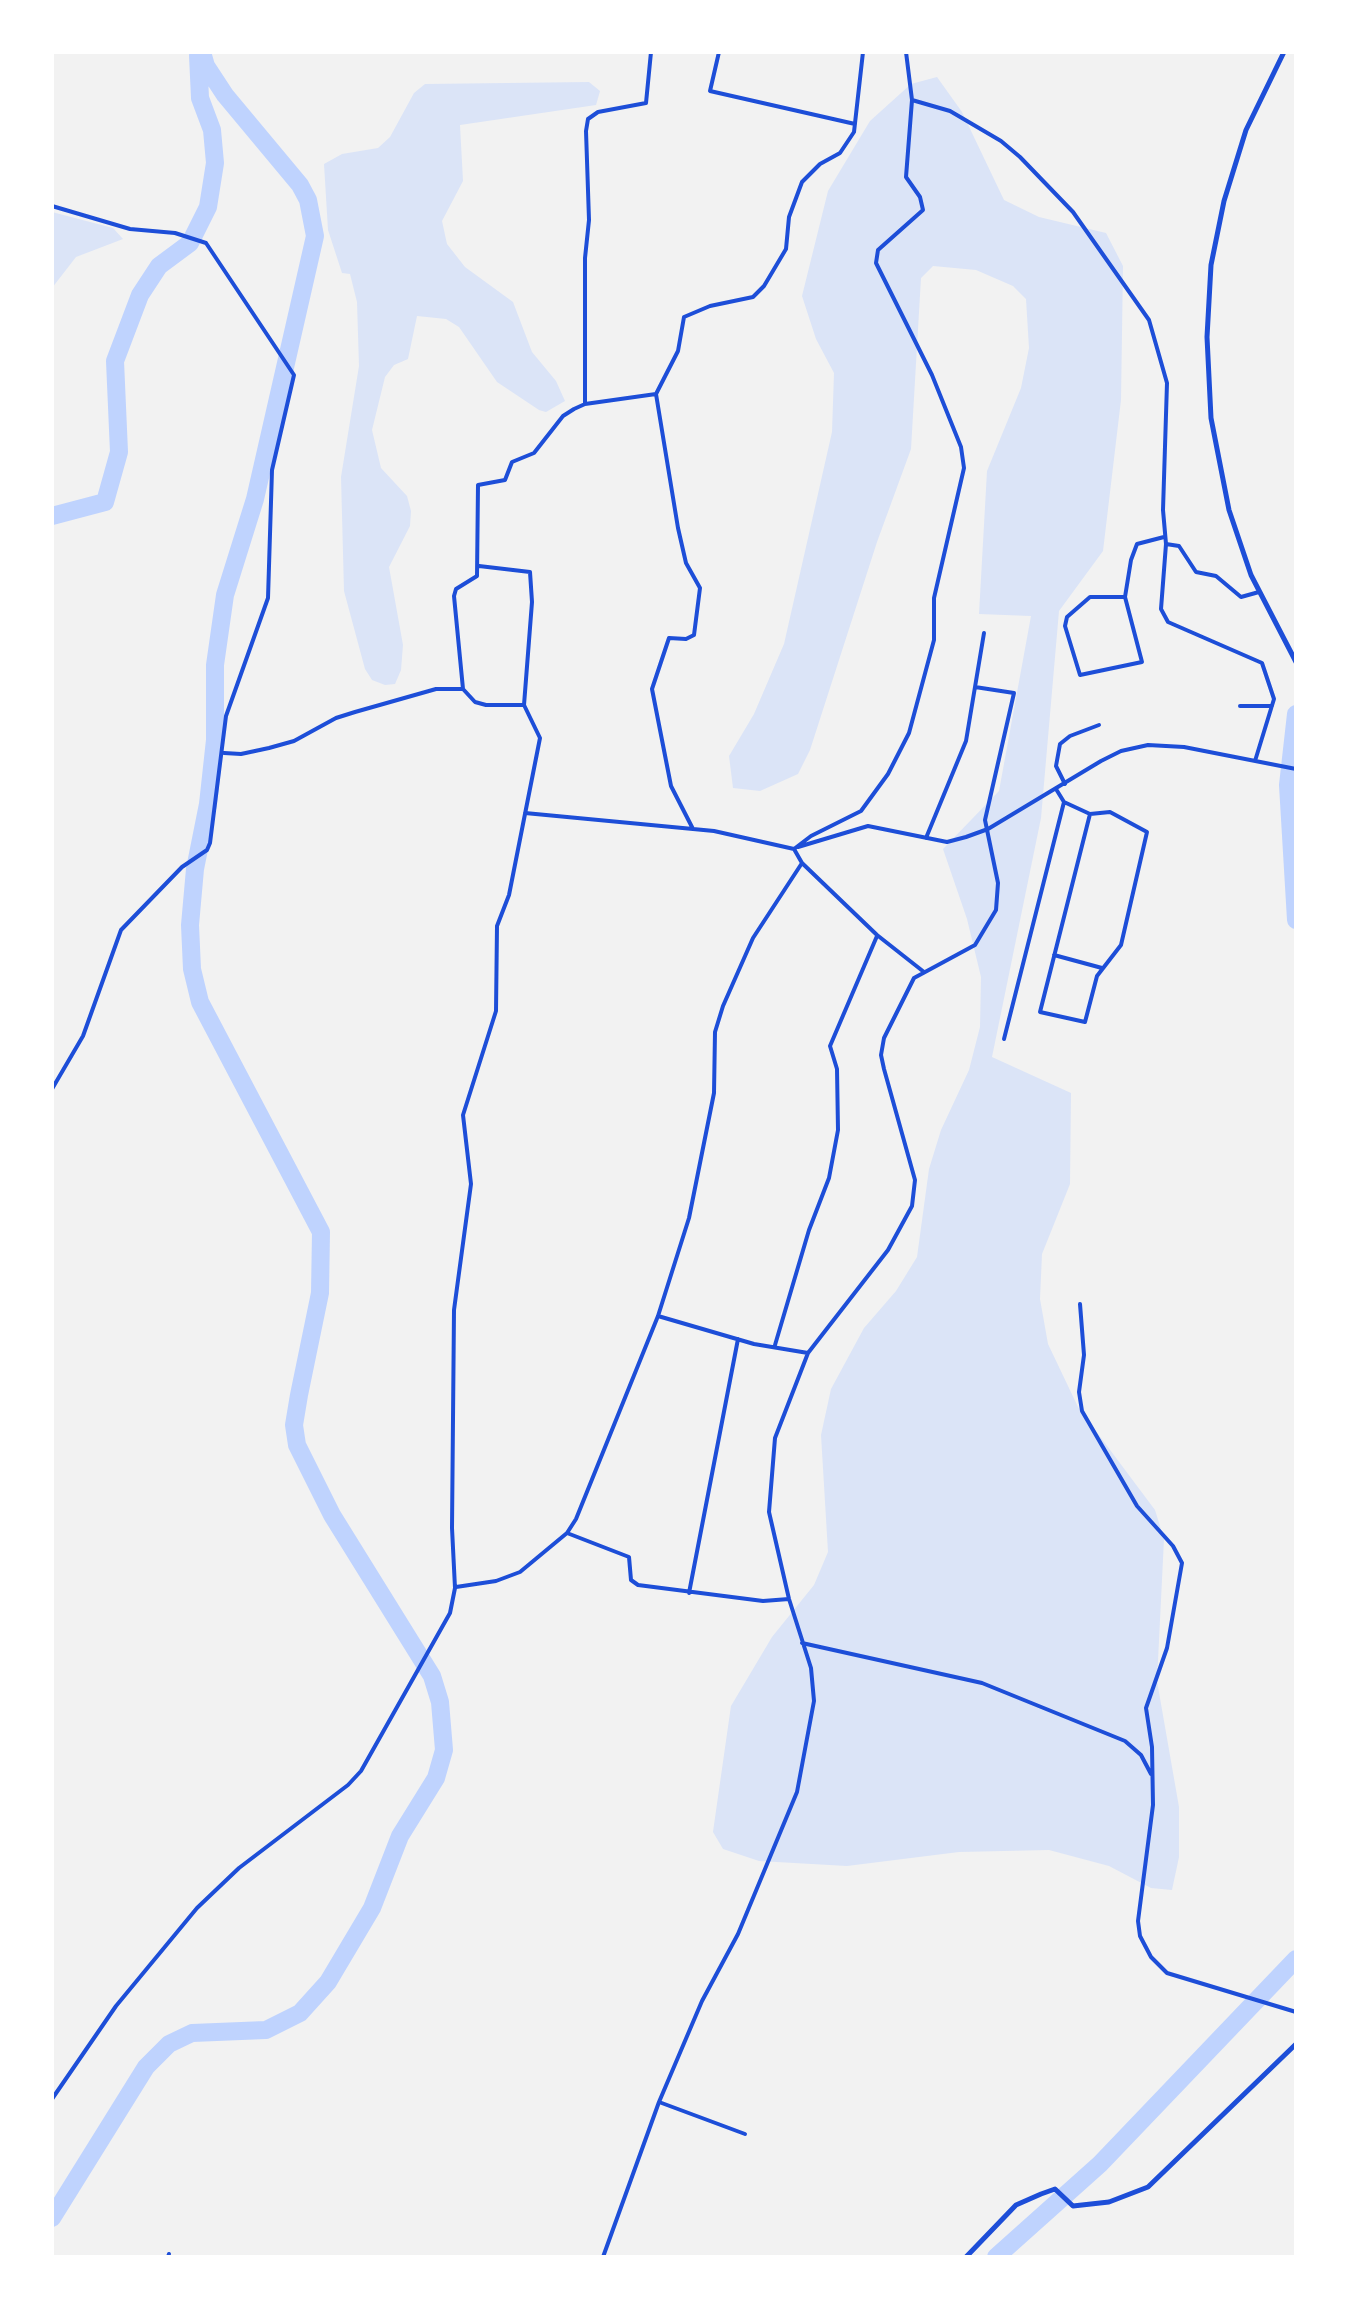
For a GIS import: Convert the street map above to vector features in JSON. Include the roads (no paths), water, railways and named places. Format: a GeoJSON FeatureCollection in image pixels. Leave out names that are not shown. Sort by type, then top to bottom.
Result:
{"type":"FeatureCollection","features":[{"type":"Feature","properties":{"kind":"street"},"geometry":{"type":"LineString","coordinates":[[585,404],[588,119],[598,112],[646,103],[651,52]]}},
{"type":"Feature","properties":{"kind":"street"},"geometry":{"type":"LineString","coordinates":[[719,52],[710,91],[855,124]]}},
{"type":"Feature","properties":{"kind":"street"},"geometry":{"type":"LineString","coordinates":[[693,829],[671,786],[652,689],[669,638],[686,639],[694,635],[700,588],[686,563],[678,528],[656,394],[678,351],[684,317],[760,293],[786,249],[789,217],[802,182],[820,164],[840,153],[855,124],[863,52]]}},
{"type":"Feature","properties":{"kind":"street"},"geometry":{"type":"LineString","coordinates":[[794,849],[811,836],[861,811],[888,774],[909,733],[934,640],[934,598],[964,468],[961,447],[932,375],[876,263],[878,250],[923,210],[920,197],[906,177],[912,100],[906,52]]}},
{"type":"Feature","properties":{"kind":"street"},"geometry":{"type":"LineString","coordinates":[[1284,52],[1246,130],[1224,201],[1211,265],[1207,337],[1210,403],[1218,464],[1236,532],[1259,592],[1296,662]]}},
{"type":"Feature","properties":{"kind":"street"},"geometry":{"type":"LineString","coordinates":[[912,100],[950,111],[1001,141],[1020,157],[1073,212],[1149,320],[1167,383],[1163,617],[1262,663],[1272,689],[1272,706],[1255,761]]}},
{"type":"Feature","properties":{"kind":"street"},"geometry":{"type":"LineString","coordinates":[[52,206],[130,229],[175,233],[206,243],[294,375],[272,470],[268,598],[228,706],[224,753],[207,850],[182,867],[121,930],[83,1036],[52,1089]]}},
{"type":"Feature","properties":{"kind":"street"},"geometry":{"type":"LineString","coordinates":[[524,705],[486,705],[475,702],[463,689],[454,596],[456,589],[477,576],[478,485],[505,480],[512,462],[534,453],[563,416],[585,404],[656,394]]}},
{"type":"Feature","properties":{"kind":"street"},"geometry":{"type":"LineString","coordinates":[[1125,597],[1090,597],[1067,617],[1065,626],[1080,675],[1142,662],[1125,597],[1137,544],[1164,537]]}},
{"type":"Feature","properties":{"kind":"street"},"geometry":{"type":"LineString","coordinates":[[1166,544],[1179,546],[1196,572],[1216,576],[1241,597],[1259,592]]}},
{"type":"Feature","properties":{"kind":"street"},"geometry":{"type":"LineString","coordinates":[[52,2099],[116,2006],[197,1908],[239,1868],[348,1785],[361,1771],[450,1613],[455,1588],[452,1528],[454,1310],[471,1184],[463,1115],[496,1011],[497,926],[509,895],[540,738],[524,705],[532,602],[530,572],[478,566]]}},
{"type":"Feature","properties":{"kind":"street"},"geometry":{"type":"LineString","coordinates":[[926,838],[961,757],[984,633]]}},
{"type":"Feature","properties":{"kind":"street"},"geometry":{"type":"LineString","coordinates":[[603,2257],[659,2102],[702,2001],[738,1934],[797,1792],[814,1701],[811,1668],[789,1599],[768,1499],[775,1438],[808,1353],[888,1250],[912,1206],[915,1180],[912,1161],[881,1055],[884,1038],[906,990],[924,972],[968,950],[992,922],[998,883],[985,820],[1014,693],[975,687]]}},
{"type":"Feature","properties":{"kind":"street"},"geometry":{"type":"LineString","coordinates":[[224,753],[241,754],[294,741],[336,718],[436,689],[463,689]]}},
{"type":"Feature","properties":{"kind":"street"},"geometry":{"type":"LineString","coordinates":[[1240,706],[1272,706]]}},
{"type":"Feature","properties":{"kind":"street"},"geometry":{"type":"LineString","coordinates":[[1065,784],[1056,766],[1060,744],[1070,736],[1099,725]]}},
{"type":"Feature","properties":{"kind":"street"},"geometry":{"type":"LineString","coordinates":[[525,813],[693,829],[794,849],[868,826],[947,842],[988,829],[1121,751],[1148,745],[1161,744],[1296,769]]}},
{"type":"Feature","properties":{"kind":"street"},"geometry":{"type":"LineString","coordinates":[[1056,789],[1064,802],[1090,814],[1110,812],[1147,832],[1121,945],[1097,976],[1085,1022],[1040,1012],[1090,814]]}},
{"type":"Feature","properties":{"kind":"street"},"geometry":{"type":"LineString","coordinates":[[1004,1039],[1064,802]]}},
{"type":"Feature","properties":{"kind":"street"},"geometry":{"type":"LineString","coordinates":[[794,849],[802,863],[877,935],[924,972]]}},
{"type":"Feature","properties":{"kind":"street"},"geometry":{"type":"LineString","coordinates":[[455,1588],[496,1581],[520,1572],[567,1533],[576,1519],[658,1316],[689,1218],[714,1093],[715,1032],[723,1006],[753,938],[802,863]]}},
{"type":"Feature","properties":{"kind":"street"},"geometry":{"type":"LineString","coordinates":[[775,1345],[809,1230],[829,1178],[838,1130],[837,1069],[830,1046],[877,935]]}},
{"type":"Feature","properties":{"kind":"street"},"geometry":{"type":"LineString","coordinates":[[1054,955],[1103,968]]}},
{"type":"Feature","properties":{"kind":"street"},"geometry":{"type":"LineString","coordinates":[[1080,1304],[1084,1355],[1079,1392],[1082,1411],[1137,1506],[1173,1546],[1182,1563],[1167,1648],[1146,1708],[1153,1805],[1138,1921],[1140,1936],[1151,1957],[1167,1973],[1293,2011]]}},
{"type":"Feature","properties":{"kind":"street"},"geometry":{"type":"LineString","coordinates":[[658,1316],[738,1339],[808,1353]]}},
{"type":"Feature","properties":{"kind":"street"},"geometry":{"type":"LineString","coordinates":[[689,1593],[738,1339]]}},
{"type":"Feature","properties":{"kind":"street"},"geometry":{"type":"LineString","coordinates":[[567,1533],[629,1557],[633,1584],[763,1601],[789,1599]]}},
{"type":"Feature","properties":{"kind":"street"},"geometry":{"type":"LineString","coordinates":[[802,1643],[982,1683],[1125,1741],[1141,1755],[1153,1776]]}},
{"type":"Feature","properties":{"kind":"street"},"geometry":{"type":"LineString","coordinates":[[966,2257],[1016,2205],[1055,2189],[1073,2206],[1109,2202],[1148,2187],[1296,2044]]}},
{"type":"Feature","properties":{"kind":"street"},"geometry":{"type":"LineString","coordinates":[[659,2102],[745,2134]]}},
{"type":"Feature","properties":{"kind":"waterway"},"geometry":{"type":"LineString","coordinates":[[52,2218],[146,2067],[169,2044],[192,2033],[266,2030],[300,2013],[328,1982],[372,1908],[400,1836],[436,1778],[444,1750],[440,1702],[432,1676],[332,1515],[297,1445],[294,1425],[320,1293],[321,1232],[200,1002],[192,969],[190,925],[195,869],[208,804],[215,740],[215,665],[225,595],[255,499],[315,236],[308,200],[300,185],[225,95],[206,66],[202,52]]}},
{"type":"Feature","properties":{"kind":"waterway"},"geometry":{"type":"LineString","coordinates":[[52,516],[105,502],[119,452],[115,361],[140,295],[159,266],[190,243],[208,207],[215,163],[212,130],[200,98],[198,55]]}},
{"type":"Feature","properties":{"kind":"waterway"},"geometry":{"type":"LineString","coordinates":[[1296,714],[1288,785],[1296,920]]}},
{"type":"Feature","properties":{"kind":"waterway"},"geometry":{"type":"LineString","coordinates":[[996,2257],[1100,2164],[1296,1959]]}}]}
